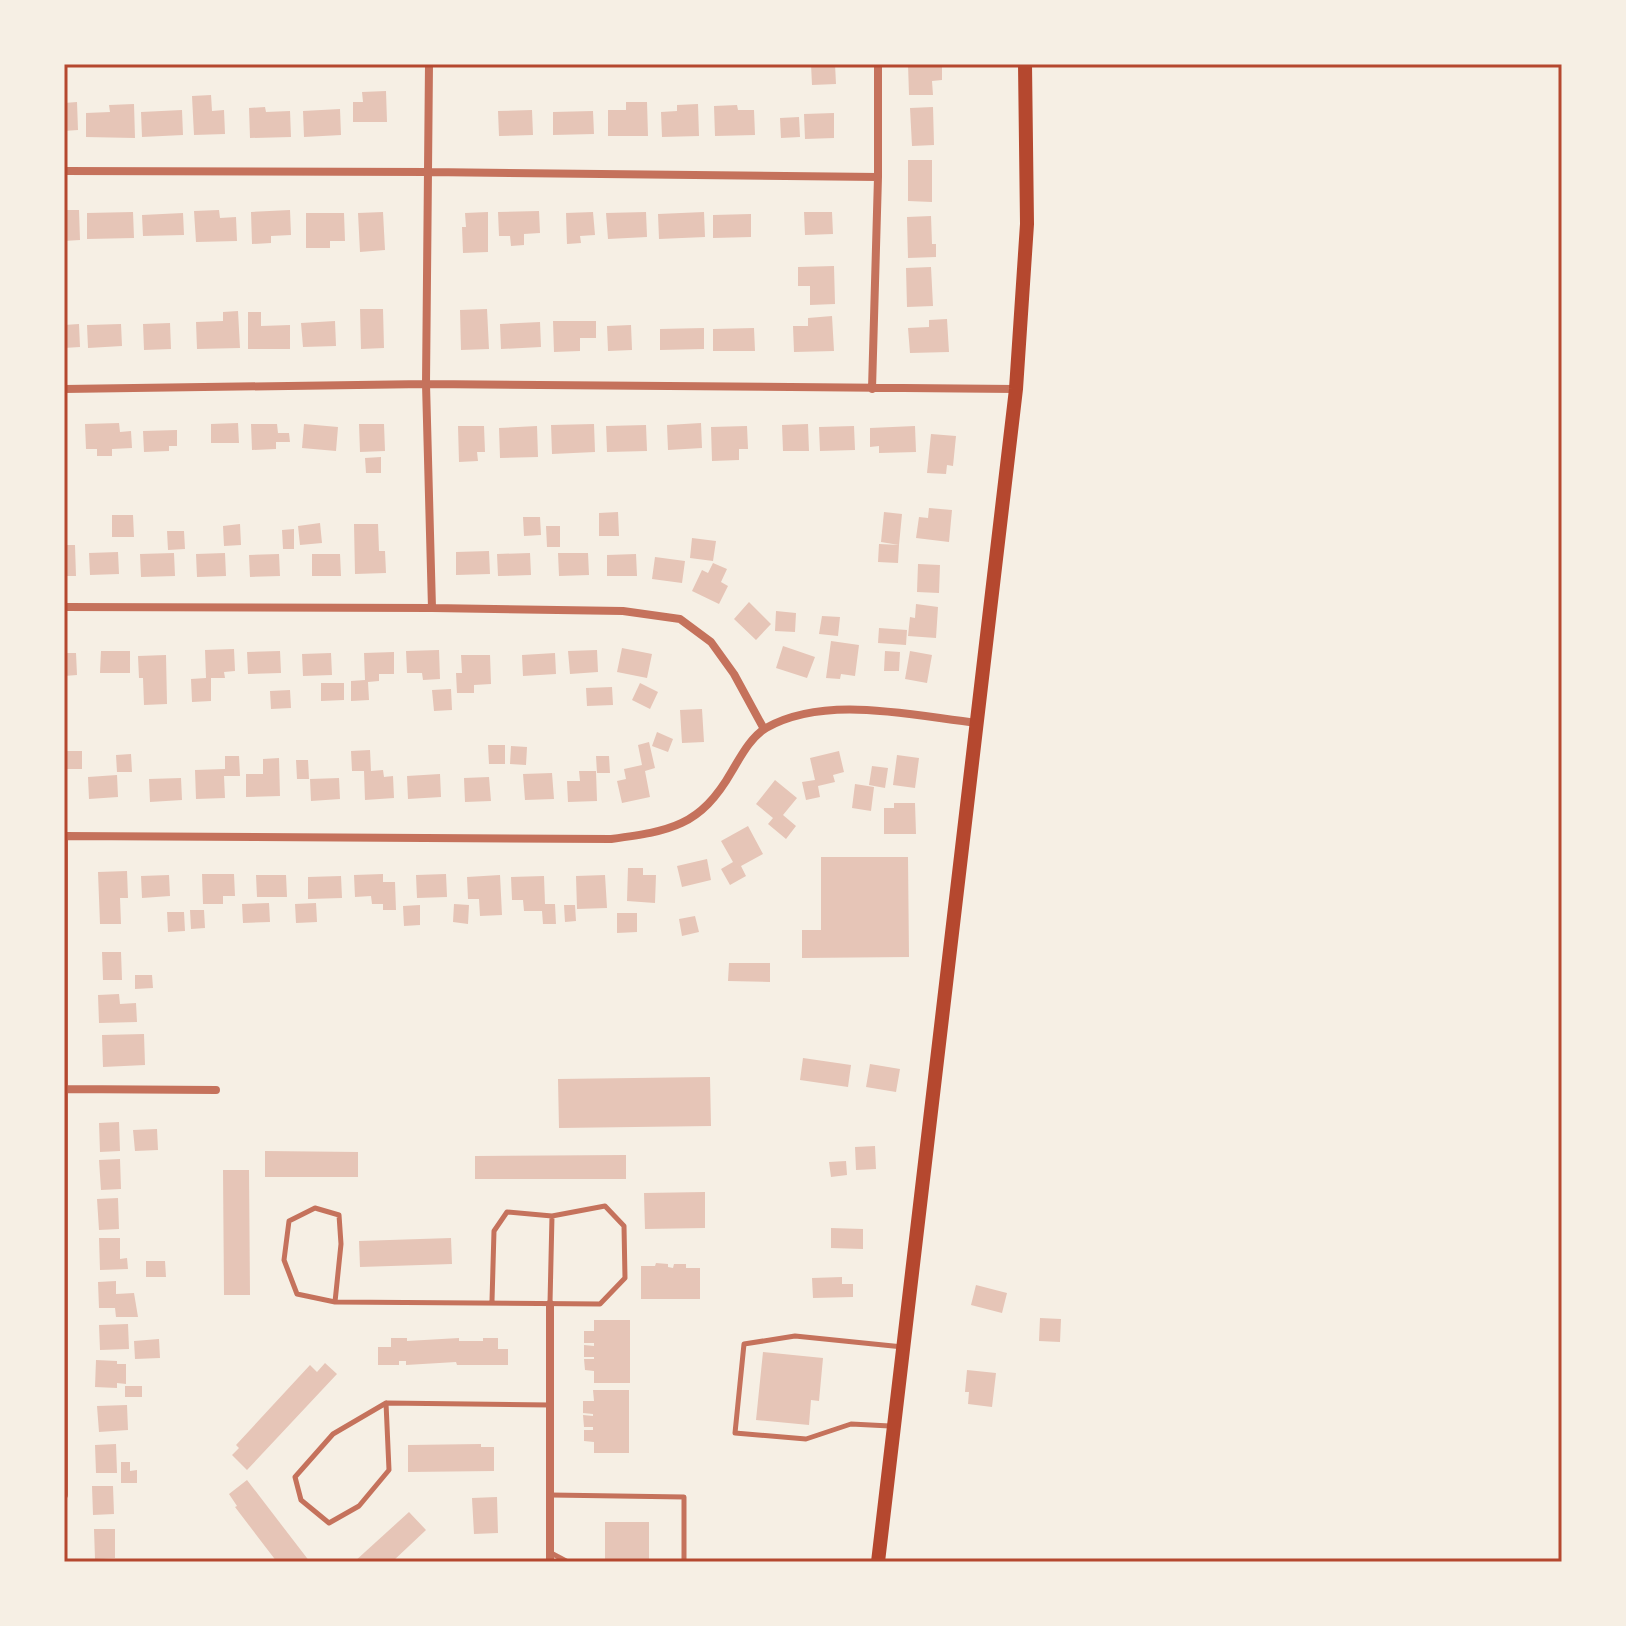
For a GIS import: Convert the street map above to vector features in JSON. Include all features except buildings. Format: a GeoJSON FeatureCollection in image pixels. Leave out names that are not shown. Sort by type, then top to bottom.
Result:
{"type":"FeatureCollection","features":[{"type":"Feature","properties":{"kind":"main road"},"geometry":{"type":"LineString","coordinates":[[878,1562],[1016,389],[1027,224],[1025,64]]}},
{"type":"Feature","properties":{"kind":"street"},"geometry":{"type":"LineString","coordinates":[[429,64],[426,384],[432,608]]}},
{"type":"Feature","properties":{"kind":"street"},"geometry":{"type":"LineString","coordinates":[[872,389],[878,64]]}},
{"type":"Feature","properties":{"kind":"street"},"geometry":{"type":"LineString","coordinates":[[64,171],[878,177]]}},
{"type":"Feature","properties":{"kind":"street"},"geometry":{"type":"LineString","coordinates":[[64,389],[426,384],[1016,389]]}},
{"type":"Feature","properties":{"kind":"street"},"geometry":{"type":"LineString","coordinates":[[64,607],[623,611],[680,619],[711,642],[734,674],[764,729]]}},
{"type":"Feature","properties":{"kind":"street"},"geometry":{"type":"LineString","coordinates":[[64,1495],[64,836],[611,839],[660,832],[690,820],[726,783],[745,749],[764,729],[802,714],[854,710],[978,723]]}},
{"type":"Feature","properties":{"kind":"street"},"geometry":{"type":"LineString","coordinates":[[65,1089],[216,1090]]}},
{"type":"Feature","properties":{"kind":"street"},"geometry":{"type":"LineString","coordinates":[[550,1304],[550,1557]]}},
{"type":"Feature","properties":{"kind":"lane"},"geometry":{"type":"LineString","coordinates":[[335,1302],[341,1244],[339,1215],[315,1208],[289,1221],[284,1260],[297,1294],[335,1302],[600,1304],[625,1278],[624,1226],[605,1206],[552,1216],[507,1212],[494,1231],[492,1301]]}},
{"type":"Feature","properties":{"kind":"lane"},"geometry":{"type":"LineString","coordinates":[[550,1304],[552,1216]]}},
{"type":"Feature","properties":{"kind":"lane"},"geometry":{"type":"LineString","coordinates":[[895,1426],[851,1424],[806,1439],[735,1433],[744,1344],[795,1336],[904,1347]]}},
{"type":"Feature","properties":{"kind":"lane"},"geometry":{"type":"LineString","coordinates":[[386,1403],[389,1470],[359,1506],[329,1523],[301,1500],[295,1477],[333,1434],[386,1403],[550,1405]]}},
{"type":"Feature","properties":{"kind":"lane"},"geometry":{"type":"LineString","coordinates":[[550,1495],[684,1497],[684,1562]]}},
{"type":"Feature","properties":{"kind":"lane"},"geometry":{"type":"LineString","coordinates":[[550,1557],[568,1562]]}}]}
